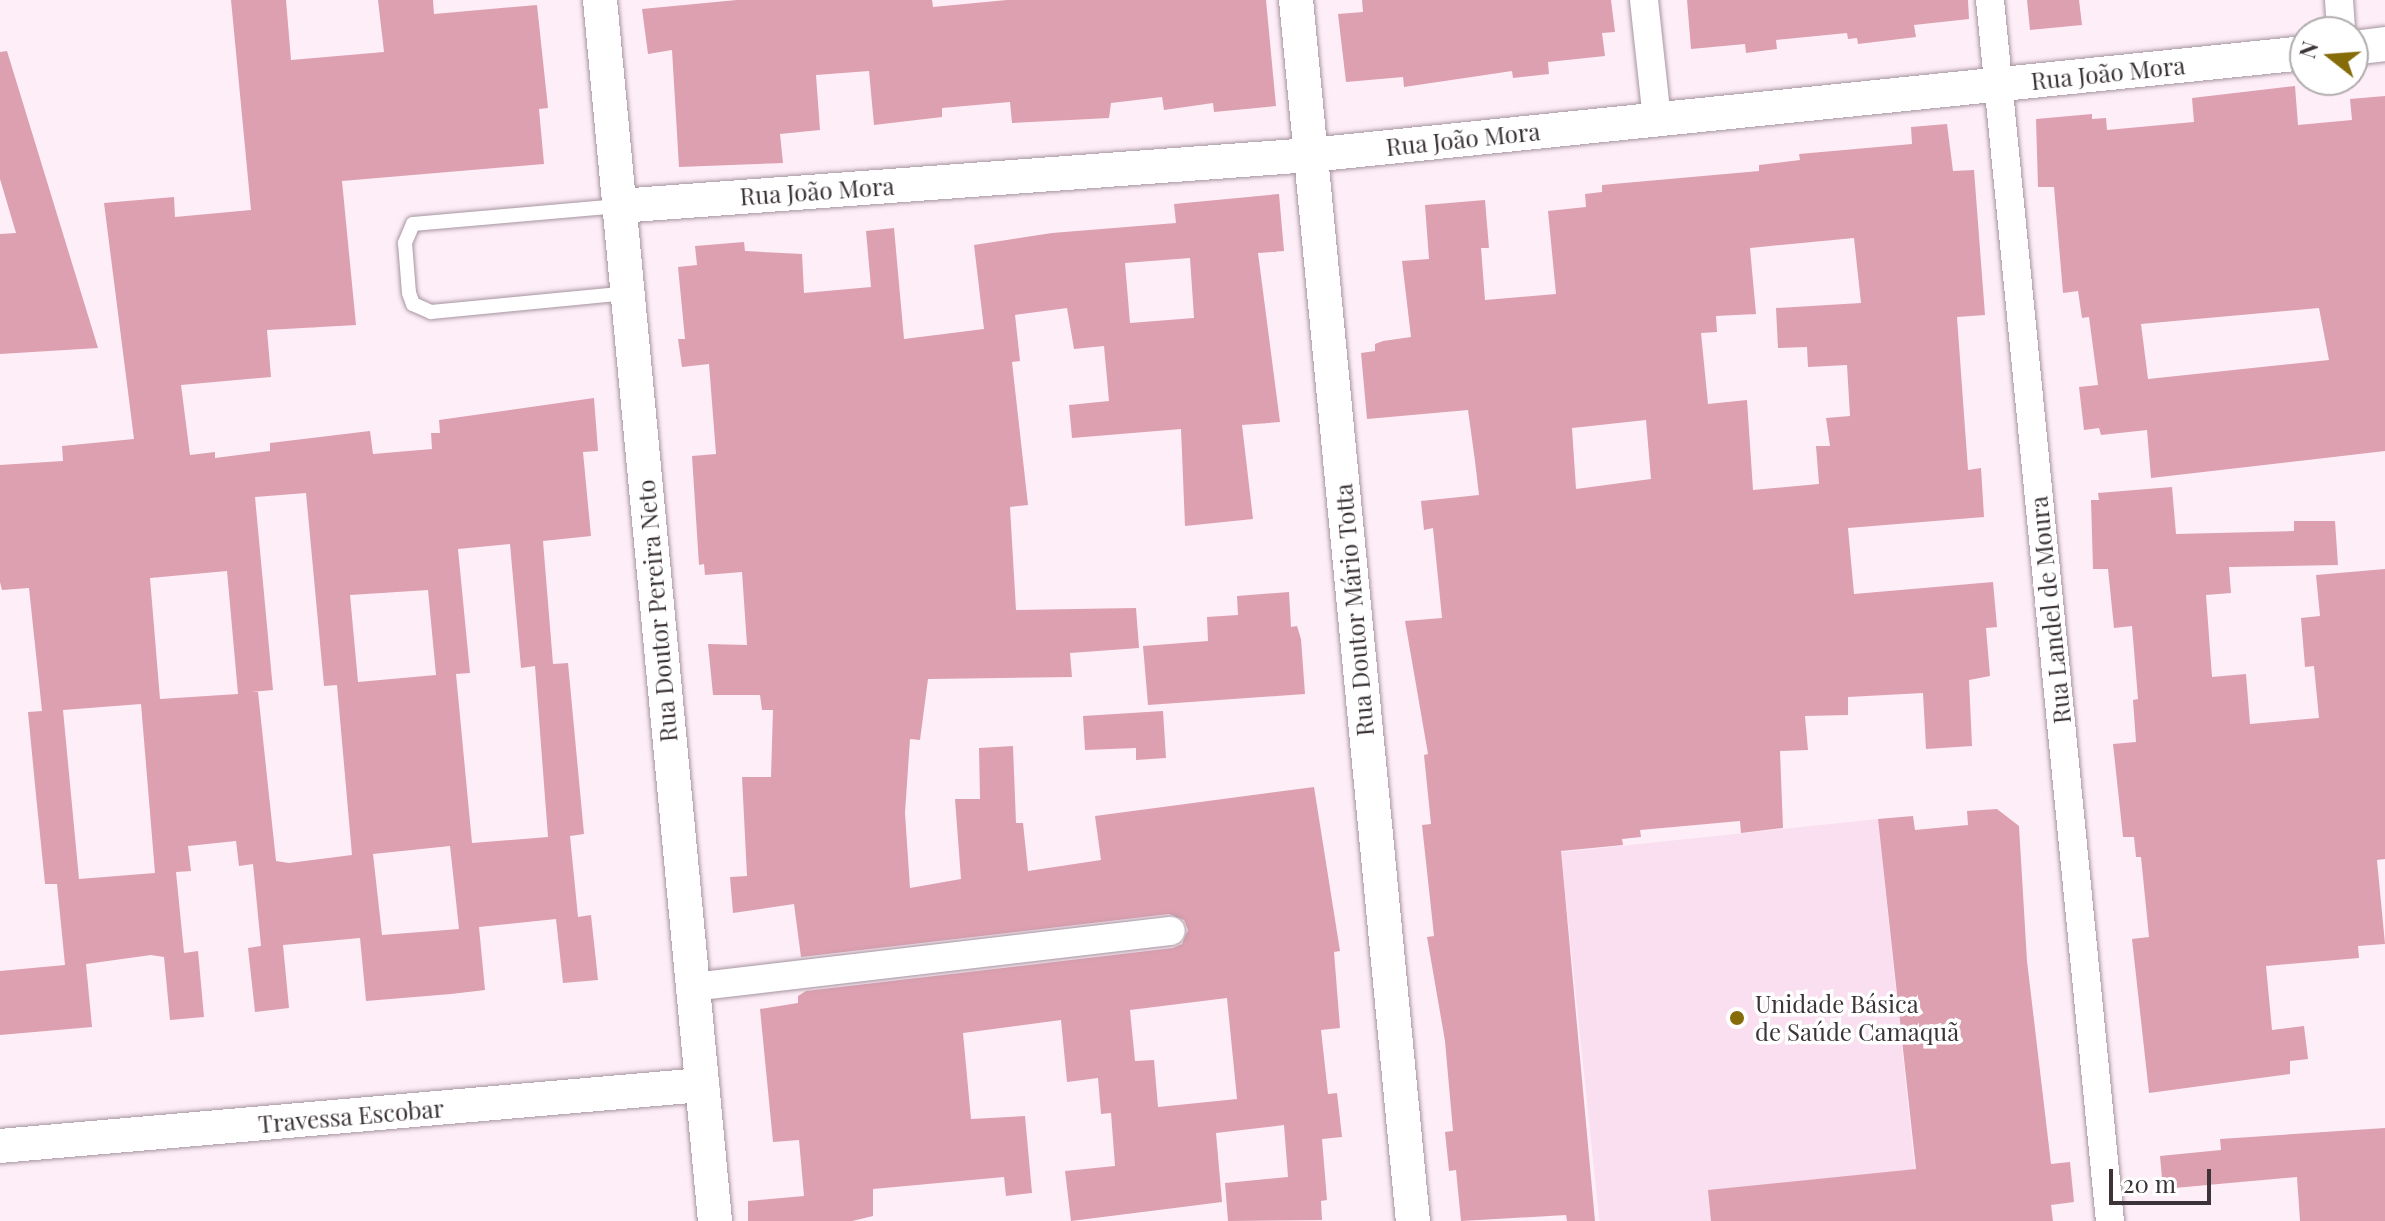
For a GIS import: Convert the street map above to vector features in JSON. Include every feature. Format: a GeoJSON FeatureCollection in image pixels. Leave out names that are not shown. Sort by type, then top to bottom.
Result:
{"type":"FeatureCollection","features":[{"type":"Feature","properties":{"kind":"street","name":"Rua Doutor Pereira Neto"},"geometry":{"type":"LineString","coordinates":[[600,0],[715,1221]]}},
{"type":"Feature","properties":{"kind":"street","name":"Rua Doutor Mário Totta"},"geometry":{"type":"LineString","coordinates":[[1296,0],[1413,1221]]}},
{"type":"Feature","properties":{"kind":"street"},"geometry":{"type":"LineString","coordinates":[[1644,0],[1657,119]]}},
{"type":"Feature","properties":{"kind":"street","name":"Rua Landel de Moura"},"geometry":{"type":"LineString","coordinates":[[1990,0],[2110,1221]]}},
{"type":"Feature","properties":{"kind":"street","name":"Rua João Mora"},"geometry":{"type":"LineString","coordinates":[[619,206],[1311,155],[2289,55]]}},
{"type":"Feature","properties":{"kind":"street"},"geometry":{"type":"LineString","coordinates":[[693,987],[1171,931]]}},
{"type":"Feature","properties":{"kind":"street","name":"Travessa Escobar"},"geometry":{"type":"LineString","coordinates":[[0,1146],[702,1085]]}},
{"type":"Feature","properties":{"kind":"lane"},"geometry":{"type":"LineString","coordinates":[[619,206],[413,224],[405,243],[409,293],[413,304],[431,312],[627,293]]}},
{"type":"Feature","properties":{"kind":"shaded area","name":"Unidade Básica de Saúde Camaquã"},"geometry":{"type":"Polygon","coordinates":[[[1878,819],[1920,1221],[1599,1221],[1561,852],[1878,819]]]}},
{"type":"Feature","properties":{"kind":"building"},"geometry":{"type":"Polygon","coordinates":[[[231,0],[286,0],[291,60],[384,52],[378,0],[433,0],[434,14],[537,5],[548,108],[539,109],[544,164],[342,181],[356,325],[267,330],[271,377],[181,385],[190,455],[215,452],[215,458],[270,451],[270,443],[370,431],[373,454],[432,449],[431,433],[440,433],[439,420],[594,398],[598,451],[583,452],[591,536],[543,541],[553,664],[568,663],[584,834],[570,836],[578,917],[591,915],[598,980],[563,983],[556,919],[479,927],[485,990],[451,994],[366,1001],[360,938],[283,945],[289,1008],[255,1012],[248,948],[261,946],[253,864],[239,866],[236,841],[188,846],[191,871],[176,872],[184,953],[198,951],[204,1017],[170,1020],[164,957],[151,955],[86,964],[92,1027],[0,1035],[0,971],[65,965],[57,884],[45,884],[28,712],[42,711],[29,588],[2,590],[0,582],[0,465],[63,461],[62,446],[134,439],[104,203],[174,197],[175,217],[251,210],[231,0]],[[306,493],[255,497],[273,690],[252,692],[258,692],[276,861],[289,863],[352,855],[337,685],[324,686],[306,493]],[[510,544],[458,549],[470,673],[456,674],[472,843],[548,837],[535,666],[521,668],[510,544]],[[227,571],[150,578],[160,699],[238,694],[227,571]],[[428,590],[350,595],[358,682],[436,675],[428,590]],[[141,704],[63,710],[79,879],[155,873],[141,704]],[[450,846],[373,854],[382,935],[459,929],[450,846]]]}},
{"type":"Feature","properties":{"kind":"building"},"geometry":{"type":"Polygon","coordinates":[[[737,0],[932,0],[933,7],[1007,0],[1266,0],[1276,106],[1214,112],[1213,103],[1164,110],[1162,97],[1111,103],[1109,118],[1012,123],[1010,102],[942,108],[942,117],[874,125],[869,71],[816,75],[820,130],[780,134],[783,163],[679,167],[672,50],[648,54],[642,9],[737,0]]]}},
{"type":"Feature","properties":{"kind":"building"},"geometry":{"type":"Polygon","coordinates":[[[1362,0],[1611,0],[1615,32],[1602,33],[1605,56],[1548,62],[1549,74],[1513,78],[1512,71],[1404,87],[1403,77],[1346,82],[1338,14],[1363,12],[1362,0]]]}},
{"type":"Feature","properties":{"kind":"building"},"geometry":{"type":"Polygon","coordinates":[[[1687,0],[1968,0],[1969,19],[1914,25],[1916,37],[1858,44],[1857,38],[1848,39],[1847,33],[1776,40],[1777,49],[1746,53],[1745,44],[1691,49],[1687,0]]]}},
{"type":"Feature","properties":{"kind":"building"},"geometry":{"type":"Polygon","coordinates":[[[2027,0],[2079,0],[2082,25],[2030,30],[2027,0]]]}},
{"type":"Feature","properties":{"kind":"building"},"geometry":{"type":"Polygon","coordinates":[[[7,51],[98,348],[0,354],[0,234],[16,233],[0,179],[0,52],[7,51]]]}},
{"type":"Feature","properties":{"kind":"building"},"geometry":{"type":"Polygon","coordinates":[[[2289,87],[2289,96],[2296,96],[2298,125],[2352,120],[2350,99],[2385,96],[2385,451],[2151,478],[2147,430],[2101,435],[2099,428],[2084,430],[2079,387],[2098,385],[2089,317],[2082,318],[2078,291],[2063,293],[2054,187],[2038,187],[2036,119],[2092,114],[2092,119],[2106,118],[2107,130],[2194,122],[2192,98],[2289,87]],[[2319,308],[2141,324],[2148,379],[2329,360],[2319,308]]]}},
{"type":"Feature","properties":{"kind":"building"},"geometry":{"type":"Polygon","coordinates":[[[1947,124],[1953,171],[1974,170],[1985,315],[1957,317],[1968,470],[1981,468],[1984,517],[1848,528],[1854,594],[1993,582],[1997,627],[1986,628],[1990,676],[1969,680],[1972,746],[1926,749],[1923,693],[1848,697],[1848,715],[1805,716],[1808,750],[1780,751],[1783,828],[1741,833],[1740,821],[1640,830],[1641,837],[1622,839],[1623,845],[1561,851],[1595,1221],[1567,1221],[1566,1215],[1461,1221],[1456,1170],[1449,1171],[1445,1132],[1453,1131],[1445,1041],[1427,937],[1434,936],[1422,825],[1431,824],[1424,755],[1428,754],[1405,621],[1442,618],[1433,528],[1424,530],[1421,501],[1479,495],[1468,410],[1367,419],[1361,353],[1375,351],[1375,344],[1383,341],[1411,337],[1402,261],[1429,259],[1425,205],[1485,200],[1489,248],[1481,248],[1485,300],[1556,294],[1548,211],[1586,207],[1585,194],[1602,192],[1602,185],[1759,171],[1759,165],[1800,160],[1799,154],[1912,144],[1911,127],[1947,124]],[[1854,238],[1750,248],[1756,314],[1716,316],[1717,332],[1701,333],[1708,404],[1747,400],[1753,490],[1819,484],[1816,446],[1830,446],[1826,418],[1850,416],[1847,365],[1808,367],[1807,347],[1778,348],[1776,308],[1861,303],[1854,238]],[[1646,420],[1572,428],[1576,489],[1651,479],[1646,420]]]}},
{"type":"Feature","properties":{"kind":"building"},"geometry":{"type":"Polygon","coordinates":[[[1279,194],[1284,251],[1258,253],[1280,422],[1242,425],[1253,519],[1185,526],[1181,429],[1072,438],[1069,405],[1109,401],[1104,346],[1074,349],[1067,308],[1015,315],[1020,361],[1012,362],[1028,505],[1010,507],[1016,610],[1136,608],[1139,648],[1070,653],[1072,677],[928,679],[920,740],[910,739],[905,813],[910,888],[961,879],[955,799],[980,799],[979,748],[1013,746],[1016,823],[1023,823],[1028,871],[1101,860],[1095,816],[1314,787],[1340,951],[1334,952],[1340,1028],[1321,1030],[1328,1094],[1337,1093],[1342,1137],[1322,1139],[1327,1200],[1321,1201],[1322,1220],[1228,1221],[1225,1183],[1288,1177],[1284,1125],[1216,1133],[1222,1202],[1071,1221],[1065,1171],[1115,1166],[1111,1113],[1101,1114],[1098,1078],[1067,1082],[1061,1020],[963,1033],[971,1119],[1025,1116],[1032,1193],[1006,1196],[1004,1177],[873,1189],[873,1216],[852,1221],[748,1221],[748,1201],[804,1196],[799,1140],[773,1142],[760,1009],[798,1003],[798,996],[806,991],[1173,948],[1182,944],[1188,930],[1184,920],[1169,914],[801,957],[794,904],[733,913],[730,877],[747,876],[742,777],[771,777],[773,710],[762,710],[760,695],[713,695],[708,644],[747,645],[742,572],[705,575],[704,564],[699,565],[692,456],[716,454],[709,364],[682,367],[678,339],[685,339],[678,267],[697,265],[695,246],[744,242],[745,251],[802,254],[804,293],[871,287],[866,231],[894,228],[904,339],[984,329],[974,245],[1052,233],[1176,223],[1174,204],[1279,194]],[[1190,258],[1125,263],[1130,323],[1194,318],[1190,258]],[[1227,998],[1130,1010],[1135,1061],[1154,1060],[1158,1107],[1237,1099],[1227,998]]]}},
{"type":"Feature","properties":{"kind":"building"},"geometry":{"type":"Polygon","coordinates":[[[2172,487],[2176,534],[2294,531],[2294,521],[2335,521],[2338,565],[2229,567],[2231,593],[2206,595],[2212,677],[2246,674],[2250,724],[2319,718],[2314,666],[2305,667],[2301,618],[2320,616],[2316,575],[2385,569],[2385,859],[2377,860],[2385,944],[2358,946],[2359,958],[2266,966],[2272,1030],[2304,1026],[2308,1059],[2290,1061],[2290,1074],[2149,1093],[2132,939],[2149,937],[2141,857],[2136,857],[2134,837],[2123,837],[2113,744],[2136,742],[2133,700],[2138,699],[2132,626],[2114,628],[2108,569],[2093,569],[2091,500],[2099,500],[2098,493],[2172,487]]]}},
{"type":"Feature","properties":{"kind":"building"},"geometry":{"type":"Polygon","coordinates":[[[1289,592],[1291,627],[1297,626],[1301,639],[1305,694],[1148,705],[1143,646],[1208,641],[1207,617],[1238,615],[1237,596],[1289,592]]]}},
{"type":"Feature","properties":{"kind":"building"},"geometry":{"type":"Polygon","coordinates":[[[1163,711],[1166,758],[1136,760],[1136,748],[1085,750],[1083,716],[1163,711]]]}},
{"type":"Feature","properties":{"kind":"building"},"geometry":{"type":"Polygon","coordinates":[[[1997,809],[2019,826],[2027,961],[2051,1164],[2070,1162],[2074,1202],[2051,1205],[2053,1221],[1711,1221],[1708,1190],[1916,1169],[1878,819],[1913,816],[1915,830],[1968,825],[1967,811],[1997,809]]]}},
{"type":"Feature","properties":{"kind":"building"},"geometry":{"type":"Polygon","coordinates":[[[2385,1128],[2385,1221],[2300,1221],[2297,1177],[2163,1189],[2160,1156],[2221,1150],[2220,1139],[2385,1128]]]}},
{"type":"Feature","properties":{"kind":"place","name":"Unidade Básica de Saúde Camaquã"},"geometry":{"type":"Point","coordinates":[1737,1018]}}]}
